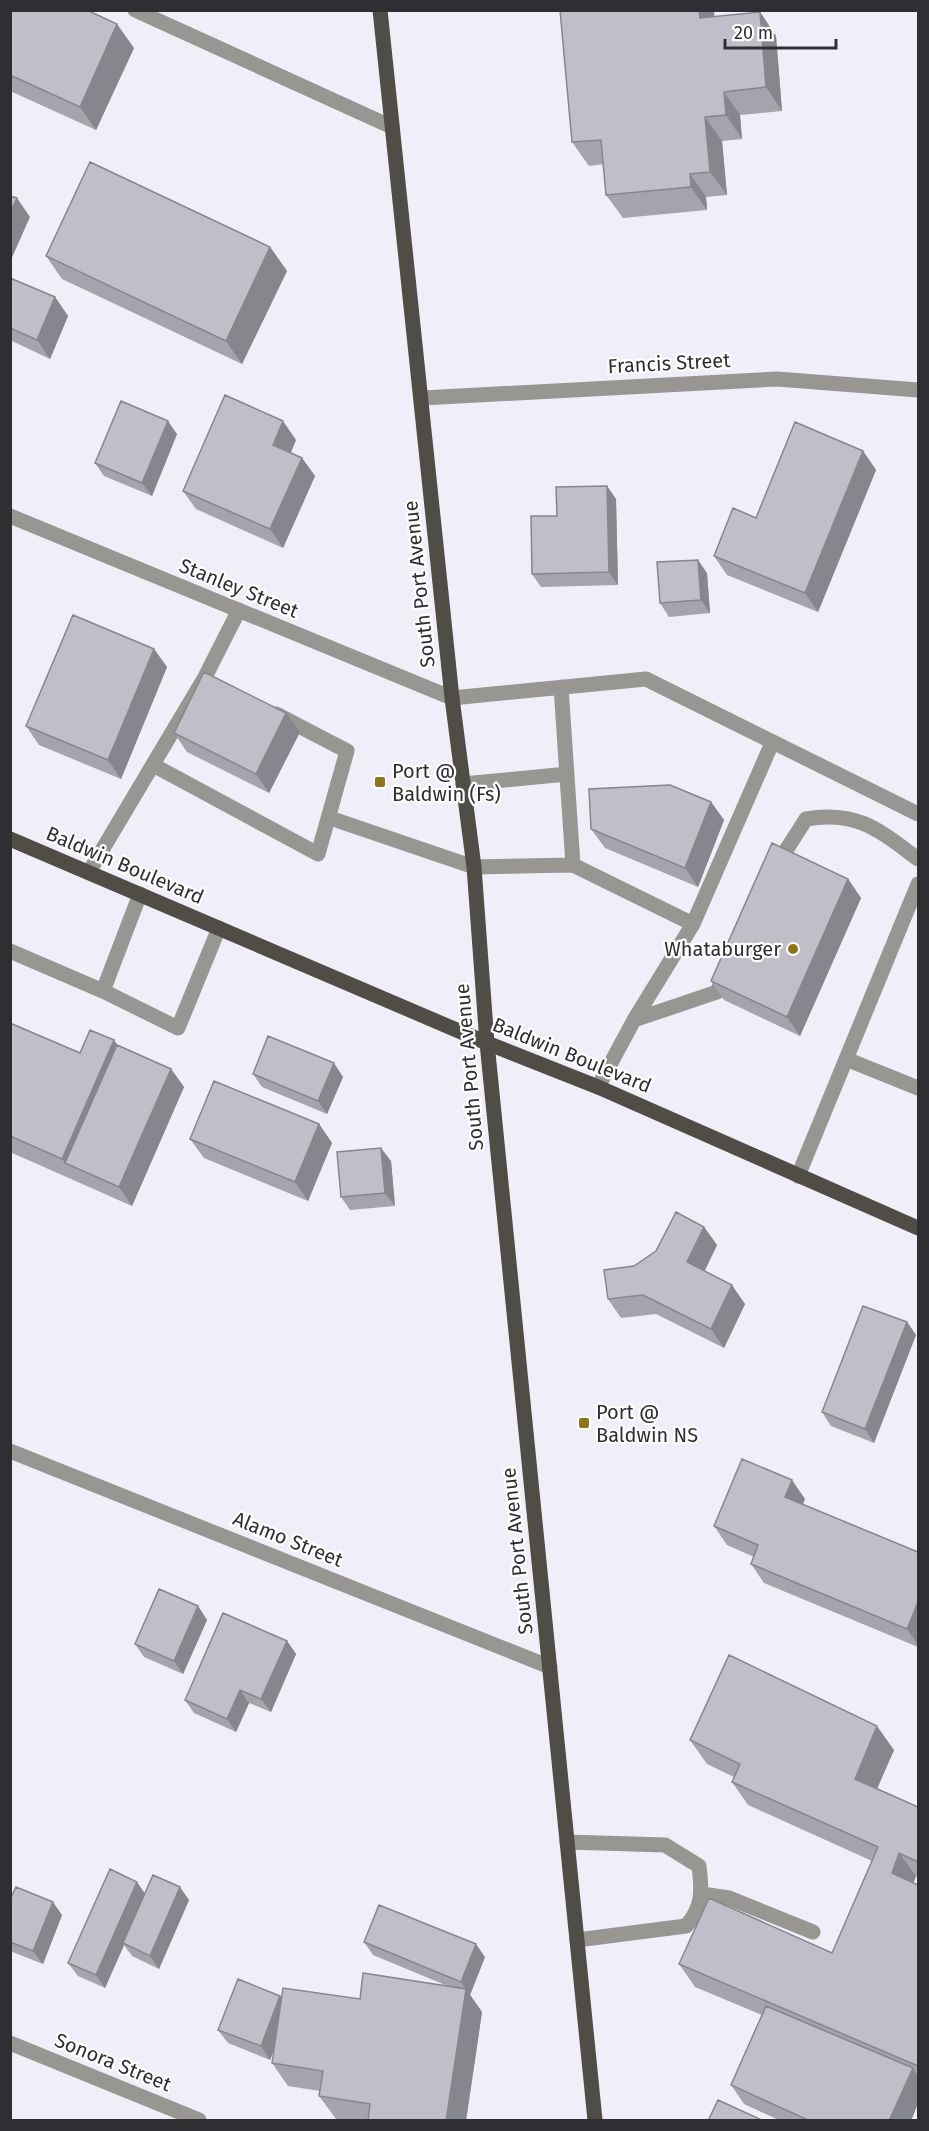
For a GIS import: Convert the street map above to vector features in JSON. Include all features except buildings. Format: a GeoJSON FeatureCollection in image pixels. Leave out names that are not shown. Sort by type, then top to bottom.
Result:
{"type":"FeatureCollection","features":[{"type":"Feature","properties":{"kind":"main road","name":"South Port Avenue"},"geometry":{"type":"LineString","coordinates":[[380,10],[452,698],[474,867],[487,1043],[595,2121]]}},
{"type":"Feature","properties":{"kind":"main road","name":"Baldwin Boulevard"},"geometry":{"type":"LineString","coordinates":[[10,838],[487,1043],[598,1087],[918,1228]]}},
{"type":"Feature","properties":{"kind":"street"},"geometry":{"type":"LineString","coordinates":[[135,10],[392,127]]}},
{"type":"Feature","properties":{"kind":"street","name":"Francis Street"},"geometry":{"type":"LineString","coordinates":[[422,398],[777,379],[918,390]]}},
{"type":"Feature","properties":{"kind":"street","name":"Stanley Street"},"geometry":{"type":"LineString","coordinates":[[10,516],[452,698]]}},
{"type":"Feature","properties":{"kind":"street"},"geometry":{"type":"LineString","coordinates":[[89,872],[153,765],[210,680],[239,610]]}},
{"type":"Feature","properties":{"kind":"street"},"geometry":{"type":"LineString","coordinates":[[452,698],[646,679],[918,814]]}},
{"type":"Feature","properties":{"kind":"street"},"geometry":{"type":"LineString","coordinates":[[561,687],[573,865]]}},
{"type":"Feature","properties":{"kind":"street"},"geometry":{"type":"LineString","coordinates":[[153,765],[318,854],[330,818],[346,751],[266,709]]}},
{"type":"Feature","properties":{"kind":"street"},"geometry":{"type":"LineString","coordinates":[[598,1087],[634,1020],[693,924],[772,743]]}},
{"type":"Feature","properties":{"kind":"street"},"geometry":{"type":"LineString","coordinates":[[462,784],[567,774]]}},
{"type":"Feature","properties":{"kind":"street"},"geometry":{"type":"LineString","coordinates":[[768,883],[778,862],[806,819],[831,815],[858,820],[918,859]]}},
{"type":"Feature","properties":{"kind":"street"},"geometry":{"type":"LineString","coordinates":[[330,818],[474,867],[573,865],[693,924]]}},
{"type":"Feature","properties":{"kind":"street"},"geometry":{"type":"LineString","coordinates":[[798,1176],[918,884]]}},
{"type":"Feature","properties":{"kind":"street"},"geometry":{"type":"LineString","coordinates":[[103,992],[140,894]]}},
{"type":"Feature","properties":{"kind":"street"},"geometry":{"type":"LineString","coordinates":[[10,951],[178,1028],[219,928]]}},
{"type":"Feature","properties":{"kind":"street"},"geometry":{"type":"LineString","coordinates":[[634,1020],[717,992],[734,955]]}},
{"type":"Feature","properties":{"kind":"street"},"geometry":{"type":"LineString","coordinates":[[846,1059],[918,1088]]}},
{"type":"Feature","properties":{"kind":"street","name":"Alamo Street"},"geometry":{"type":"LineString","coordinates":[[10,1451],[550,1667]]}},
{"type":"Feature","properties":{"kind":"street"},"geometry":{"type":"LineString","coordinates":[[567,1842],[664,1845],[699,1866],[702,1894],[696,1916],[686,1926],[577,1940]]}},
{"type":"Feature","properties":{"kind":"street"},"geometry":{"type":"LineString","coordinates":[[702,1894],[729,1898],[813,1932]]}},
{"type":"Feature","properties":{"kind":"street","name":"Sonora Street"},"geometry":{"type":"LineString","coordinates":[[10,2043],[200,2121]]}},
{"type":"Feature","properties":{"kind":"place","name":"Port @ Baldwin (Fs)"},"geometry":{"type":"Point","coordinates":[380,782]}},
{"type":"Feature","properties":{"kind":"place","name":"Whataburger"},"geometry":{"type":"Point","coordinates":[793,949]}},
{"type":"Feature","properties":{"kind":"place","name":"Port @ Baldwin NS"},"geometry":{"type":"Point","coordinates":[584,1423]}}]}
